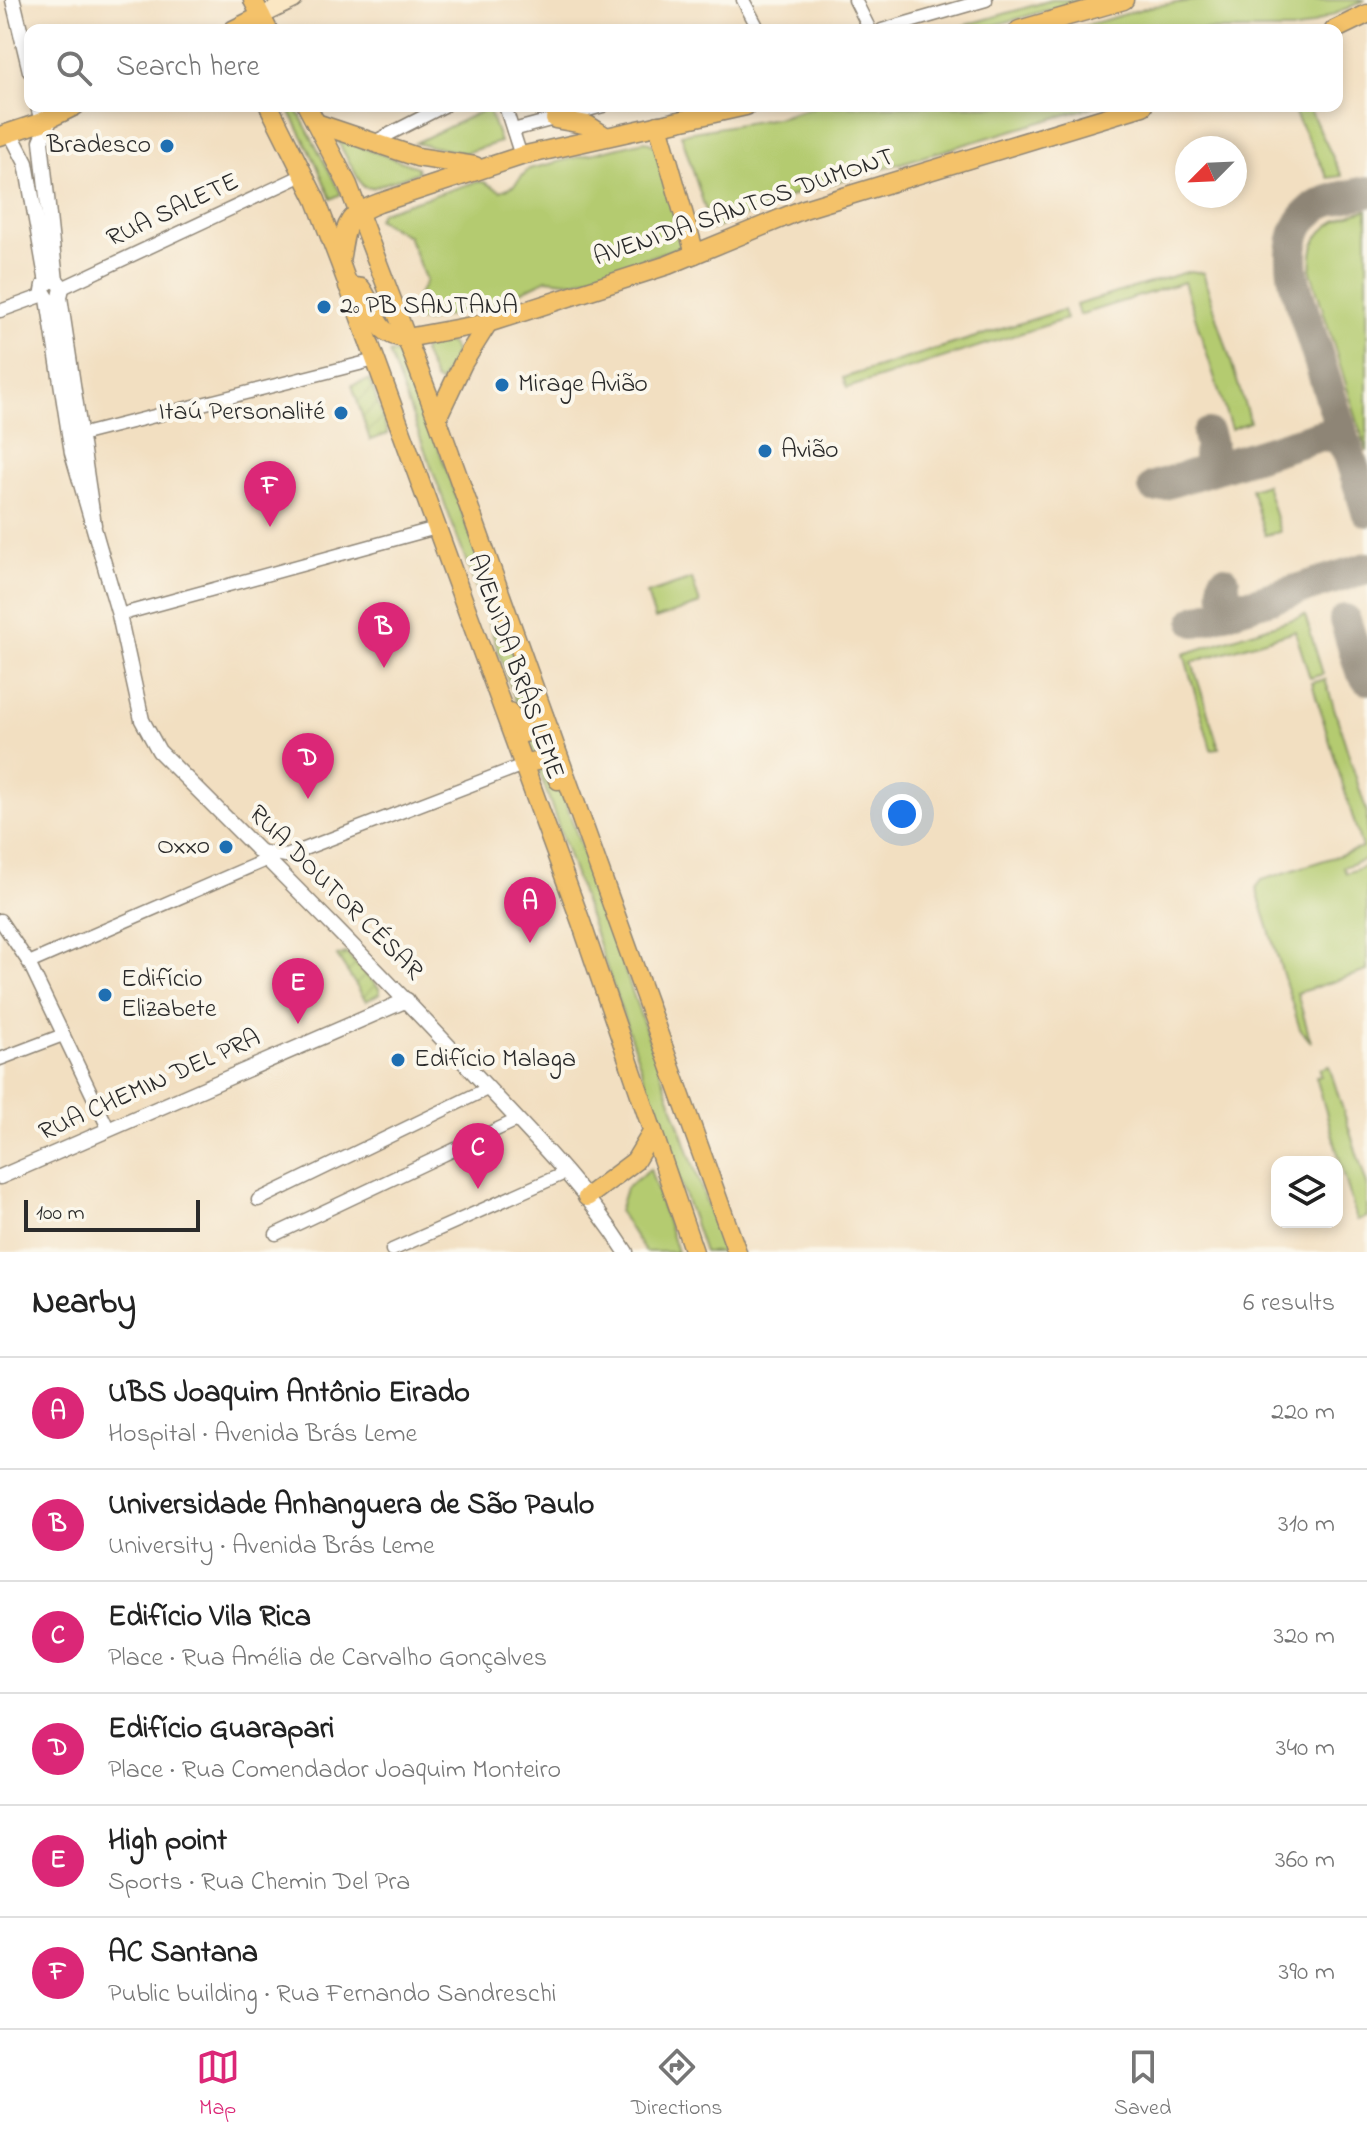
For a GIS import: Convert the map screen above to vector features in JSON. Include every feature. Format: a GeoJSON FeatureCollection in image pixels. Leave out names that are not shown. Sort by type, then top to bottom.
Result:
{"type":"FeatureCollection","features":[{"type":"Feature","properties":{"kind":"main road"},"geometry":{"type":"LineString","coordinates":[[261,15],[294,0]]}},
{"type":"Feature","properties":{"kind":"main road"},"geometry":{"type":"LineString","coordinates":[[1040,24],[1124,0]]}},
{"type":"Feature","properties":{"kind":"main road"},"geometry":{"type":"LineString","coordinates":[[1343,26],[1367,14]]}},
{"type":"Feature","properties":{"kind":"main road","name":"AVENIDA BRÁS LEME"},"geometry":{"type":"LineString","coordinates":[[272,112],[303,175],[340,263],[581,922],[694,1252]]}},
{"type":"Feature","properties":{"kind":"main road"},"geometry":{"type":"LineString","coordinates":[[340,263],[349,220],[358,211],[521,156],[712,112]]}},
{"type":"Feature","properties":{"kind":"main road","name":"AVENIDA SANTOS DUMONT"},"geometry":{"type":"LineString","coordinates":[[407,338],[488,323],[695,254],[804,209],[1123,112]]}},
{"type":"Feature","properties":{"kind":"main road"},"geometry":{"type":"LineString","coordinates":[[311,114],[372,143],[435,161],[482,167]]}},
{"type":"Feature","properties":{"kind":"main road","name":"AVENIDA BRÁS LEME"},"geometry":{"type":"LineString","coordinates":[[311,114],[358,211],[437,418],[737,1252]]}},
{"type":"Feature","properties":{"kind":"main road"},"geometry":{"type":"LineString","coordinates":[[6,135],[44,115]]}},
{"type":"Feature","properties":{"kind":"main road"},"geometry":{"type":"LineString","coordinates":[[555,119],[588,125],[605,136]]}},
{"type":"Feature","properties":{"kind":"main road"},"geometry":{"type":"LineString","coordinates":[[658,125],[695,254]]}},
{"type":"Feature","properties":{"kind":"main road"},"geometry":{"type":"LineString","coordinates":[[348,286],[361,288],[381,328],[388,334],[407,338]]}},
{"type":"Feature","properties":{"kind":"main road"},"geometry":{"type":"LineString","coordinates":[[437,418],[463,363],[488,323]]}},
{"type":"Feature","properties":{"kind":"main road"},"geometry":{"type":"LineString","coordinates":[[501,706],[507,709],[524,733],[537,730],[544,716]]}},
{"type":"Feature","properties":{"kind":"main road"},"geometry":{"type":"LineString","coordinates":[[523,765],[539,760],[552,764],[563,794],[574,800]]}},
{"type":"Feature","properties":{"kind":"main road"},"geometry":{"type":"LineString","coordinates":[[587,1197],[635,1161],[653,1131]]}},
{"type":"Feature","properties":{"kind":"street"},"geometry":{"type":"LineString","coordinates":[[13,0],[24,46]]}},
{"type":"Feature","properties":{"kind":"street"},"geometry":{"type":"LineString","coordinates":[[743,0],[756,24]]}},
{"type":"Feature","properties":{"kind":"street"},"geometry":{"type":"LineString","coordinates":[[855,0],[867,24]]}},
{"type":"Feature","properties":{"kind":"street"},"geometry":{"type":"LineString","coordinates":[[903,24],[986,0]]}},
{"type":"Feature","properties":{"kind":"street"},"geometry":{"type":"LineString","coordinates":[[372,143],[432,112]]}},
{"type":"Feature","properties":{"kind":"street"},"geometry":{"type":"LineString","coordinates":[[507,112],[521,156]]}},
{"type":"Feature","properties":{"kind":"street"},"geometry":{"type":"LineString","coordinates":[[513,130],[581,112]]}},
{"type":"Feature","properties":{"kind":"street","name":"RUA DOUTOR CÉSAR"},"geometry":{"type":"LineString","coordinates":[[44,115],[41,141],[53,290]]}},
{"type":"Feature","properties":{"kind":"street","name":"RUA DOUTOR CÉSAR"},"geometry":{"type":"LineString","coordinates":[[6,135],[26,163],[53,290],[75,436],[94,525],[119,615],[142,720],[151,740],[407,1000],[489,1088],[587,1197],[626,1252]]}},
{"type":"Feature","properties":{"kind":"street","name":"RUA SALETE"},"geometry":{"type":"LineString","coordinates":[[0,311],[53,290],[303,175]]}},
{"type":"Feature","properties":{"kind":"street"},"geometry":{"type":"LineString","coordinates":[[75,436],[375,360]]}},
{"type":"Feature","properties":{"kind":"street"},"geometry":{"type":"LineString","coordinates":[[119,615],[436,528]]}},
{"type":"Feature","properties":{"kind":"street"},"geometry":{"type":"LineString","coordinates":[[29,963],[264,855],[286,856],[523,765]]}},
{"type":"Feature","properties":{"kind":"street"},"geometry":{"type":"LineString","coordinates":[[285,877],[286,856]]}},
{"type":"Feature","properties":{"kind":"street"},"geometry":{"type":"LineString","coordinates":[[0,920],[29,963],[109,1130]]}},
{"type":"Feature","properties":{"kind":"street","name":"RUA CHEMIN DEL PRA"},"geometry":{"type":"LineString","coordinates":[[0,1177],[407,1000]]}},
{"type":"Feature","properties":{"kind":"street"},"geometry":{"type":"LineString","coordinates":[[0,1059],[63,1035]]}},
{"type":"Feature","properties":{"kind":"street"},"geometry":{"type":"LineString","coordinates":[[258,1200],[489,1088]]}},
{"type":"Feature","properties":{"kind":"street"},"geometry":{"type":"LineString","coordinates":[[276,1234],[517,1120]]}},
{"type":"Feature","properties":{"kind":"street"},"geometry":{"type":"LineString","coordinates":[[392,1250],[565,1173]]}},
{"type":"Feature","properties":{"kind":"green space"},"geometry":{"type":"Polygon","coordinates":[[[1052,0],[1081,0],[999,24],[970,24],[1052,0]]]}},
{"type":"Feature","properties":{"kind":"green space"},"geometry":{"type":"Polygon","coordinates":[[[1198,0],[1365,0],[1312,24],[1092,24],[1148,7],[1198,0]]]}},
{"type":"Feature","properties":{"kind":"green space"},"geometry":{"type":"Polygon","coordinates":[[[290,112],[298,112],[341,194],[331,199],[290,112]]]}},
{"type":"Feature","properties":{"kind":"green space"},"geometry":{"type":"Polygon","coordinates":[[[480,112],[489,112],[500,142],[464,153],[415,143],[480,112]]]}},
{"type":"Feature","properties":{"kind":"green space"},"geometry":{"type":"Polygon","coordinates":[[[797,112],[1075,112],[796,194],[712,230],[681,134],[797,112]]]}},
{"type":"Feature","properties":{"kind":"green space"},"geometry":{"type":"Polygon","coordinates":[[[1294,112],[1311,112],[1342,176],[1328,178],[1294,112]]]}},
{"type":"Feature","properties":{"kind":"green space"},"geometry":{"type":"Polygon","coordinates":[[[336,138],[417,167],[418,172],[372,188],[363,187],[336,138]]]}},
{"type":"Feature","properties":{"kind":"green space"},"geometry":{"type":"Polygon","coordinates":[[[644,141],[656,149],[682,241],[680,247],[574,282],[547,279],[500,302],[427,321],[412,317],[409,311],[426,281],[408,236],[377,219],[381,212],[475,182],[484,182],[501,191],[513,186],[529,169],[644,141]]]}},
{"type":"Feature","properties":{"kind":"green space"},"geometry":{"type":"Polygon","coordinates":[[[1367,210],[1367,452],[1311,272],[1313,248],[1323,231],[1343,217],[1367,210]]]}},
{"type":"Feature","properties":{"kind":"green space"},"geometry":{"type":"Polygon","coordinates":[[[1190,271],[1203,273],[1250,422],[1231,429],[1184,282],[1079,315],[1076,305],[1190,271]]]}},
{"type":"Feature","properties":{"kind":"green space"},"geometry":{"type":"Polygon","coordinates":[[[1063,310],[1066,319],[847,388],[843,378],[1063,310]]]}},
{"type":"Feature","properties":{"kind":"green space"},"geometry":{"type":"Polygon","coordinates":[[[441,341],[451,344],[456,352],[440,383],[435,380],[423,352],[429,344],[441,341]]]}},
{"type":"Feature","properties":{"kind":"green space"},"geometry":{"type":"Polygon","coordinates":[[[389,353],[404,354],[724,1252],[704,1252],[485,612],[389,353]]]}},
{"type":"Feature","properties":{"kind":"green space"},"geometry":{"type":"Polygon","coordinates":[[[370,380],[388,434],[370,440],[352,385],[370,380]]]}},
{"type":"Feature","properties":{"kind":"green space"},"geometry":{"type":"Polygon","coordinates":[[[1266,484],[1280,532],[1265,535],[1251,489],[1266,484]]]}},
{"type":"Feature","properties":{"kind":"green space"},"geometry":{"type":"Polygon","coordinates":[[[692,579],[700,604],[655,619],[647,594],[692,579]]]}},
{"type":"Feature","properties":{"kind":"green space"},"geometry":{"type":"Polygon","coordinates":[[[1305,615],[1323,674],[1310,678],[1295,631],[1192,662],[1219,748],[1211,749],[1184,654],[1305,615]]]}},
{"type":"Feature","properties":{"kind":"green space"},"geometry":{"type":"Polygon","coordinates":[[[1325,679],[1367,813],[1367,859],[1343,867],[1346,873],[1367,866],[1367,971],[1297,993],[1311,1042],[1300,1029],[1256,888],[1262,880],[1362,848],[1312,683],[1325,679]]]}},
{"type":"Feature","properties":{"kind":"green space"},"geometry":{"type":"Polygon","coordinates":[[[346,953],[379,988],[380,993],[366,1001],[337,956],[346,953]]]}},
{"type":"Feature","properties":{"kind":"green space"},"geometry":{"type":"Polygon","coordinates":[[[1329,1066],[1367,1185],[1367,1217],[1357,1220],[1343,1171],[1343,1156],[1339,1156],[1316,1077],[1321,1076],[1320,1069],[1329,1066]]]}},
{"type":"Feature","properties":{"kind":"green space"},"geometry":{"type":"Polygon","coordinates":[[[650,1169],[677,1252],[645,1252],[619,1211],[626,1188],[650,1169]]]}},
{"type":"Feature","properties":{"kind":"taxiway"},"geometry":{"type":"LineString","coordinates":[[1367,192],[1334,199],[1312,210],[1297,229],[1292,253],[1297,291],[1367,511]]}},
{"type":"Feature","properties":{"kind":"taxiway"},"geometry":{"type":"LineString","coordinates":[[1208,434],[1211,446],[1209,455],[1214,465],[1220,466]]}},
{"type":"Feature","properties":{"kind":"taxiway"},"geometry":{"type":"LineString","coordinates":[[1154,487],[1322,435],[1338,437],[1348,451]]}},
{"type":"Feature","properties":{"kind":"taxiway"},"geometry":{"type":"LineString","coordinates":[[1196,621],[1367,568]]}},
{"type":"Feature","properties":{"kind":"taxiway"},"geometry":{"type":"LineString","coordinates":[[1224,581],[1228,600],[1235,604],[1248,604]]}},
{"type":"Feature","properties":{"kind":"taxiway"},"geometry":{"type":"LineString","coordinates":[[1345,620],[1360,668],[1367,679]]}},
{"type":"Feature","properties":{"kind":"place","name":"Bradesco"},"geometry":{"type":"Point","coordinates":[167,146]}},
{"type":"Feature","properties":{"kind":"place","name":"2º PB SANTANA"},"geometry":{"type":"Point","coordinates":[324,307]}},
{"type":"Feature","properties":{"kind":"place","name":"Mirage Avião"},"geometry":{"type":"Point","coordinates":[502,385]}},
{"type":"Feature","properties":{"kind":"place","name":"Itaú Personalité"},"geometry":{"type":"Point","coordinates":[341,413]}},
{"type":"Feature","properties":{"kind":"place","name":"Avião"},"geometry":{"type":"Point","coordinates":[765,451]}},
{"type":"Feature","properties":{"kind":"place","name":"AC Santana"},"geometry":{"type":"Point","coordinates":[270,527]}},
{"type":"Feature","properties":{"kind":"place","name":"Universidade Anhanguera de São Paulo"},"geometry":{"type":"Point","coordinates":[384,668]}},
{"type":"Feature","properties":{"kind":"place","name":"Edifício Guarapari"},"geometry":{"type":"Point","coordinates":[308,799]}},
{"type":"Feature","properties":{"kind":"place","name":"Oxxo"},"geometry":{"type":"Point","coordinates":[226,847]}},
{"type":"Feature","properties":{"kind":"place","name":"UBS Joaquim Antônio Eirado"},"geometry":{"type":"Point","coordinates":[530,943]}},
{"type":"Feature","properties":{"kind":"place","name":"Edifício Elizabete"},"geometry":{"type":"Point","coordinates":[105,995]}},
{"type":"Feature","properties":{"kind":"place","name":"High point"},"geometry":{"type":"Point","coordinates":[298,1024]}},
{"type":"Feature","properties":{"kind":"place","name":"Edifício Malaga"},"geometry":{"type":"Point","coordinates":[398,1060]}},
{"type":"Feature","properties":{"kind":"place","name":"Edifício Vila Rica"},"geometry":{"type":"Point","coordinates":[478,1189]}}]}
